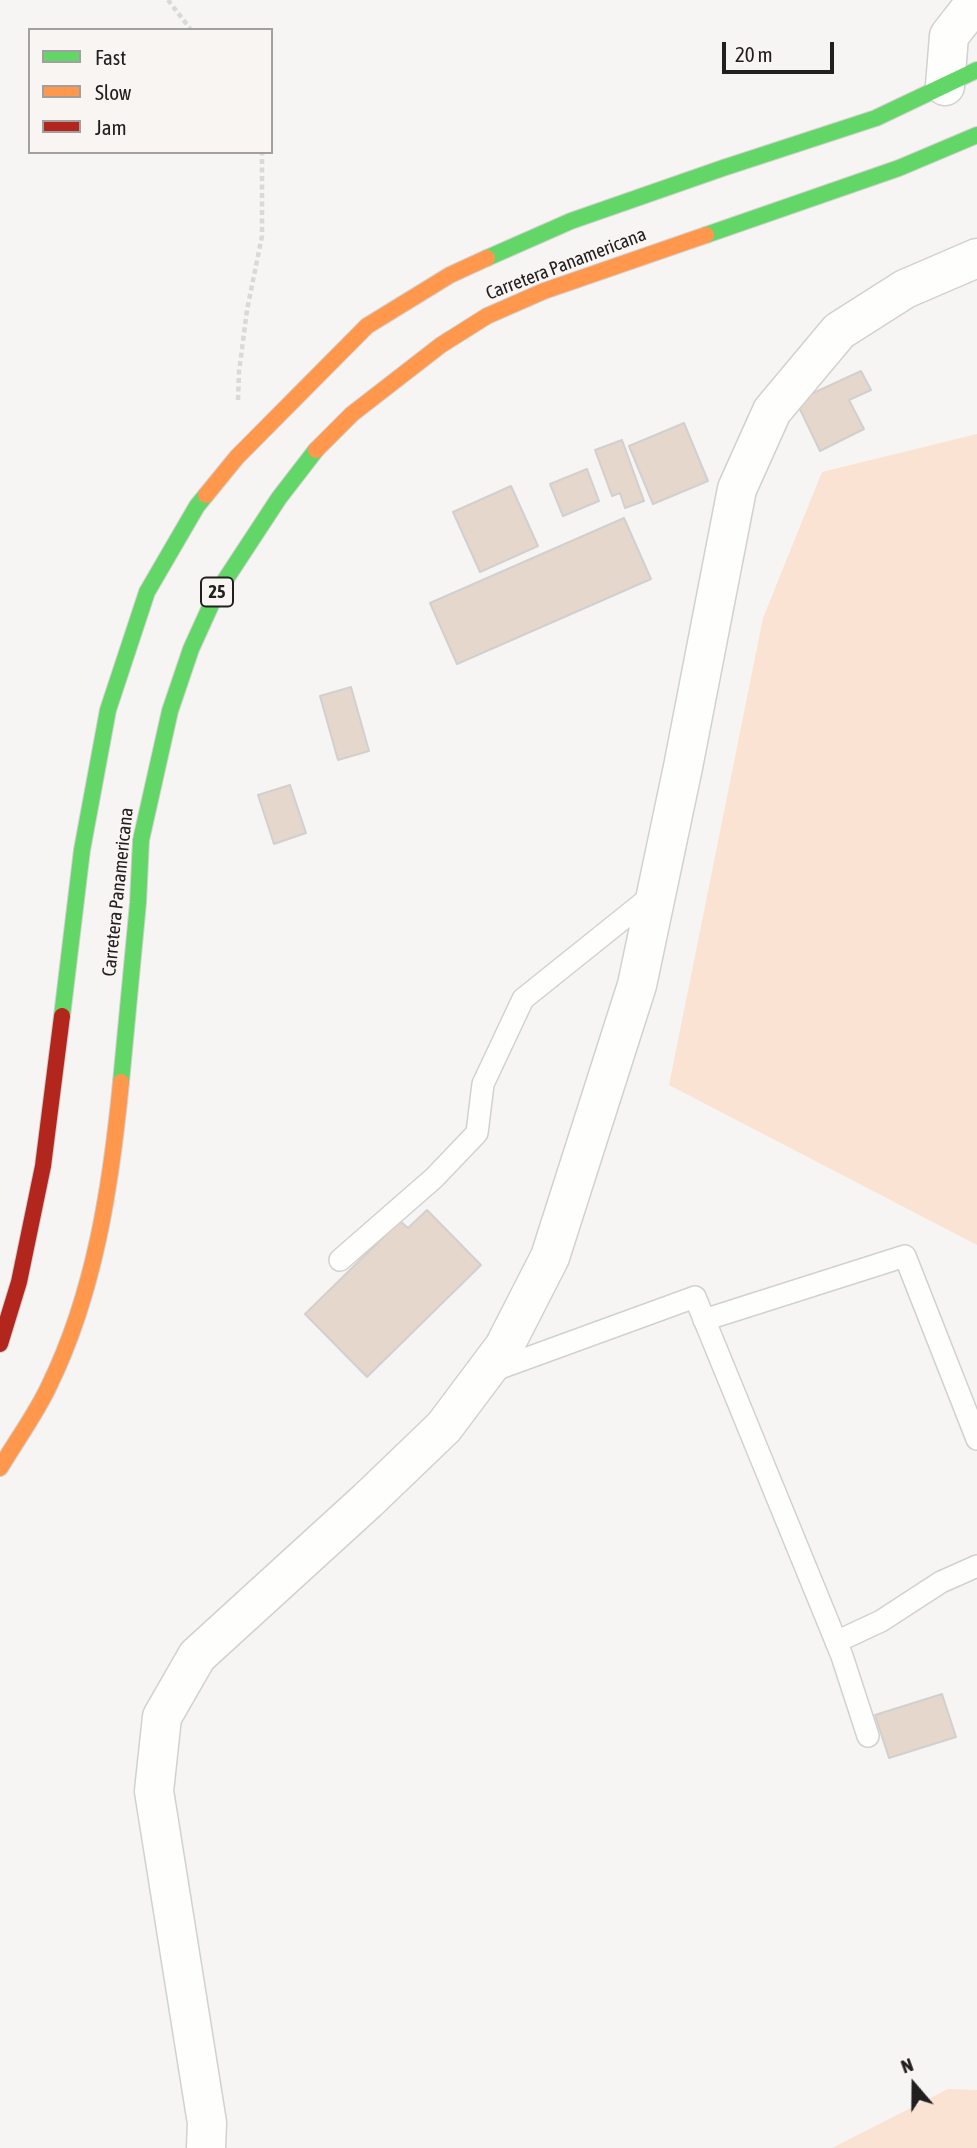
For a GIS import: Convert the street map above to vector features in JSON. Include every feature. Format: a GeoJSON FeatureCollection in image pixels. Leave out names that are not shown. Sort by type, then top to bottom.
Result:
{"type":"FeatureCollection","features":[{"type":"Feature","properties":{"kind":"highway","name":"Carretera Panamericana"},"geometry":{"type":"LineString","coordinates":[[0,1344],[19,1282],[43,1166],[82,850],[108,710],[147,592],[197,506],[237,457],[367,326],[450,275],[571,221],[876,118],[961,78]]}},
{"type":"Feature","properties":{"kind":"highway","name":"Carretera Panamericana"},"geometry":{"type":"LineString","coordinates":[[0,1468],[49,1387],[73,1329],[92,1269],[115,1147],[138,903],[141,840],[170,712],[191,649],[216,594],[279,498],[314,452],[352,414],[441,345],[487,316],[601,270],[886,173],[977,135]]}},
{"type":"Feature","properties":{"kind":"street"},"geometry":{"type":"LineString","coordinates":[[961,78],[949,36],[977,0]]}},
{"type":"Feature","properties":{"kind":"street"},"geometry":{"type":"LineString","coordinates":[[206,2148],[208,2123],[154,1791],[162,1717],[197,1656],[444,1427],[504,1347],[551,1257],[637,985],[737,489],[772,411],[839,331],[905,289],[977,258]]}},
{"type":"Feature","properties":{"kind":"lane"},"geometry":{"type":"LineString","coordinates":[[340,1260],[434,1178],[477,1133],[483,1084],[523,999],[656,892]]}},
{"type":"Feature","properties":{"kind":"lane"},"geometry":{"type":"LineString","coordinates":[[704,1320],[905,1256],[977,1439]]}},
{"type":"Feature","properties":{"kind":"lane"},"geometry":{"type":"LineString","coordinates":[[484,1374],[695,1297],[836,1642],[868,1736]]}},
{"type":"Feature","properties":{"kind":"lane"},"geometry":{"type":"LineString","coordinates":[[836,1642],[881,1621],[941,1582],[977,1566]]}},
{"type":"Feature","properties":{"kind":"path"},"geometry":{"type":"LineString","coordinates":[[168,0],[189,28]]}},
{"type":"Feature","properties":{"kind":"path"},"geometry":{"type":"LineString","coordinates":[[237,457],[239,372],[247,310],[262,236],[262,154]]}},
{"type":"Feature","properties":{"kind":"shaded area"},"geometry":{"type":"Polygon","coordinates":[[[977,434],[977,1245],[669,1085],[763,618],[822,472],[977,434]]]}},
{"type":"Feature","properties":{"kind":"shaded area"},"geometry":{"type":"Polygon","coordinates":[[[948,2089],[977,2090],[977,2148],[832,2148],[948,2089]]]}},
{"type":"Feature","properties":{"kind":"building"},"geometry":{"type":"Polygon","coordinates":[[[861,371],[871,390],[849,400],[864,429],[820,451],[796,401],[861,371]]]}},
{"type":"Feature","properties":{"kind":"building"},"geometry":{"type":"Polygon","coordinates":[[[684,423],[708,481],[653,504],[629,446],[684,423]]]}},
{"type":"Feature","properties":{"kind":"building"},"geometry":{"type":"Polygon","coordinates":[[[622,440],[644,501],[625,508],[620,493],[612,496],[595,450],[622,440]]]}},
{"type":"Feature","properties":{"kind":"building"},"geometry":{"type":"Polygon","coordinates":[[[587,469],[599,501],[563,516],[550,484],[587,469]]]}},
{"type":"Feature","properties":{"kind":"building"},"geometry":{"type":"Polygon","coordinates":[[[511,486],[538,546],[480,572],[453,512],[511,486]]]}},
{"type":"Feature","properties":{"kind":"building"},"geometry":{"type":"Polygon","coordinates":[[[624,518],[651,579],[457,664],[430,603],[624,518]]]}},
{"type":"Feature","properties":{"kind":"building"},"geometry":{"type":"Polygon","coordinates":[[[351,687],[369,751],[338,760],[320,696],[351,687]]]}},
{"type":"Feature","properties":{"kind":"building"},"geometry":{"type":"Polygon","coordinates":[[[290,785],[306,833],[274,844],[258,795],[290,785]]]}},
{"type":"Feature","properties":{"kind":"building"},"geometry":{"type":"Polygon","coordinates":[[[427,1210],[481,1265],[367,1377],[305,1314],[400,1221],[408,1228],[427,1210]]]}},
{"type":"Feature","properties":{"kind":"building"},"geometry":{"type":"Polygon","coordinates":[[[942,1694],[956,1737],[889,1758],[875,1715],[942,1694]]]}},
{"type":"Feature","properties":{"kind":"traffic: fast"},"geometry":{"type":"LineString","coordinates":[[487,258],[571,221],[876,118],[977,70]]}},
{"type":"Feature","properties":{"kind":"traffic: fast"},"geometry":{"type":"LineString","coordinates":[[706,235],[899,168],[977,135]]}},
{"type":"Feature","properties":{"kind":"traffic: fast"},"geometry":{"type":"LineString","coordinates":[[121,1082],[138,903],[141,840],[170,711],[191,649],[216,594],[279,498],[316,450]]}},
{"type":"Feature","properties":{"kind":"traffic: fast"},"geometry":{"type":"LineString","coordinates":[[62,1016],[82,850],[108,710],[147,592],[206,495]]}},
{"type":"Feature","properties":{"kind":"traffic: slow"},"geometry":{"type":"LineString","coordinates":[[316,450],[352,414],[441,345],[487,316],[544,291],[706,235]]}},
{"type":"Feature","properties":{"kind":"traffic: slow"},"geometry":{"type":"LineString","coordinates":[[206,495],[237,457],[367,326],[450,275],[487,258]]}},
{"type":"Feature","properties":{"kind":"traffic: slow"},"geometry":{"type":"LineString","coordinates":[[0,1468],[44,1396],[78,1313],[106,1199],[121,1082]]}},
{"type":"Feature","properties":{"kind":"traffic: jam"},"geometry":{"type":"LineString","coordinates":[[0,1344],[19,1282],[43,1166],[62,1016]]}}]}
